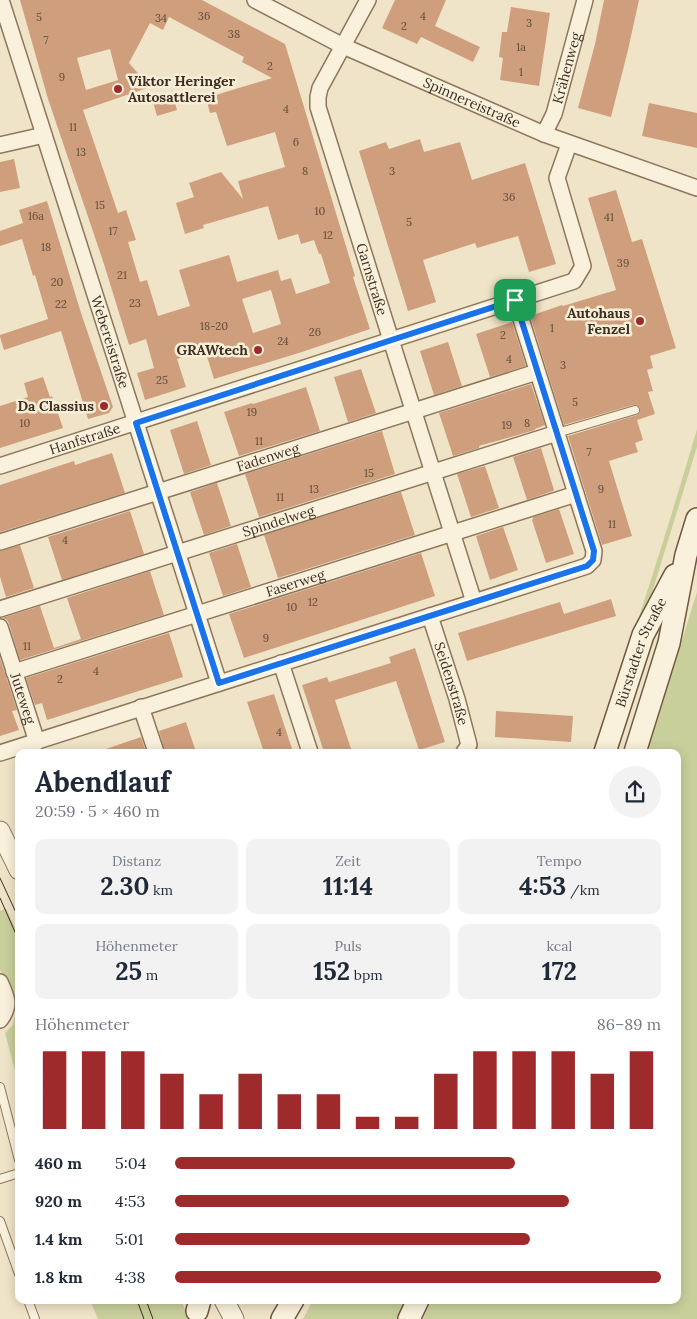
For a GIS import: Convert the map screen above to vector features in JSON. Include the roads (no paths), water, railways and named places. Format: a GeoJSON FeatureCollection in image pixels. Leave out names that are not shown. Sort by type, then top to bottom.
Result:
{"type":"FeatureCollection","features":[{"type":"Feature","properties":{"kind":"main road","name":"Bürstadter Straße"},"geometry":{"type":"LineString","coordinates":[[636,749],[668,643],[686,555],[697,519]]}},
{"type":"Feature","properties":{"kind":"main road","name":"Bürstadter Straße"},"geometry":{"type":"LineString","coordinates":[[606,749],[643,635],[686,555]]}},
{"type":"Feature","properties":{"kind":"main road"},"geometry":{"type":"LineString","coordinates":[[282,1319],[291,1304]]}},
{"type":"Feature","properties":{"kind":"main road"},"geometry":{"type":"LineString","coordinates":[[409,1319],[416,1304]]}},
{"type":"Feature","properties":{"kind":"street","name":"Webereistraße"},"geometry":{"type":"LineString","coordinates":[[1,0],[219,683]]}},
{"type":"Feature","properties":{"kind":"street","name":"Spinnereistraße"},"geometry":{"type":"LineString","coordinates":[[255,0],[343,46],[544,134],[697,188]]}},
{"type":"Feature","properties":{"kind":"street","name":"Garnstraße"},"geometry":{"type":"LineString","coordinates":[[368,0],[320,88],[318,106],[474,602]]}},
{"type":"Feature","properties":{"kind":"street","name":"Krähenweg"},"geometry":{"type":"LineString","coordinates":[[544,134],[554,114],[585,0]]}},
{"type":"Feature","properties":{"kind":"street"},"geometry":{"type":"LineString","coordinates":[[0,145],[44,135]]}},
{"type":"Feature","properties":{"kind":"street","name":"Hanfstraße"},"geometry":{"type":"LineString","coordinates":[[0,466],[574,281],[583,266],[557,178],[569,144]]}},
{"type":"Feature","properties":{"kind":"street"},"geometry":{"type":"LineString","coordinates":[[0,753],[587,566],[593,560],[594,551],[515,300]]}},
{"type":"Feature","properties":{"kind":"street","name":"Fadenweg"},"geometry":{"type":"LineString","coordinates":[[0,542],[537,372]]}},
{"type":"Feature","properties":{"kind":"street","name":"Spindelweg"},"geometry":{"type":"LineString","coordinates":[[0,609],[557,433]]}},
{"type":"Feature","properties":{"kind":"street","name":"Faserweg"},"geometry":{"type":"LineString","coordinates":[[14,672],[576,494]]}},
{"type":"Feature","properties":{"kind":"street","name":"Seidenstraße"},"geometry":{"type":"LineString","coordinates":[[430,616],[457,699],[469,745],[466,749]]}},
{"type":"Feature","properties":{"kind":"street","name":"Juteweg"},"geometry":{"type":"LineString","coordinates":[[0,627],[37,742]]}},
{"type":"Feature","properties":{"kind":"street"},"geometry":{"type":"LineString","coordinates":[[281,663],[309,749]]}},
{"type":"Feature","properties":{"kind":"street"},"geometry":{"type":"LineString","coordinates":[[141,707],[155,749]]}},
{"type":"Feature","properties":{"kind":"street"},"geometry":{"type":"LineString","coordinates":[[0,831],[15,862]]}},
{"type":"Feature","properties":{"kind":"street"},"geometry":{"type":"LineString","coordinates":[[0,982],[8,1003],[5,1014],[0,1020]]}},
{"type":"Feature","properties":{"kind":"street"},"geometry":{"type":"LineString","coordinates":[[226,1304],[234,1319]]}},
{"type":"Feature","properties":{"kind":"lane"},"geometry":{"type":"LineString","coordinates":[[557,433],[635,410]]}},
{"type":"Feature","properties":{"kind":"lane"},"geometry":{"type":"LineString","coordinates":[[0,1087],[15,1145]]}},
{"type":"Feature","properties":{"kind":"lane"},"geometry":{"type":"LineString","coordinates":[[0,1179],[15,1174]]}},
{"type":"Feature","properties":{"kind":"lane"},"geometry":{"type":"LineString","coordinates":[[0,1221],[15,1263]]}},
{"type":"Feature","properties":{"kind":"lane"},"geometry":{"type":"LineString","coordinates":[[29,1304],[35,1319]]}},
{"type":"Feature","properties":{"kind":"tram line"},"geometry":{"type":"LineString","coordinates":[[0,878],[15,910]]}},
{"type":"Feature","properties":{"kind":"tram line"},"geometry":{"type":"LineString","coordinates":[[0,898],[15,932]]}},
{"type":"Feature","properties":{"kind":"tram line"},"geometry":{"type":"LineString","coordinates":[[138,1304],[144,1319]]}},
{"type":"Feature","properties":{"kind":"tram line"},"geometry":{"type":"LineString","coordinates":[[147,1304],[153,1319]]}},
{"type":"Feature","properties":{"kind":"place","name":"Viktor Heringer Autosattlerei"},"geometry":{"type":"Point","coordinates":[118,89]}},
{"type":"Feature","properties":{"kind":"place","name":"Autohaus Fenzel"},"geometry":{"type":"Point","coordinates":[640,321]}},
{"type":"Feature","properties":{"kind":"place","name":"GRAWtech"},"geometry":{"type":"Point","coordinates":[258,350]}},
{"type":"Feature","properties":{"kind":"place","name":"Da Classius"},"geometry":{"type":"Point","coordinates":[104,406]}}]}
